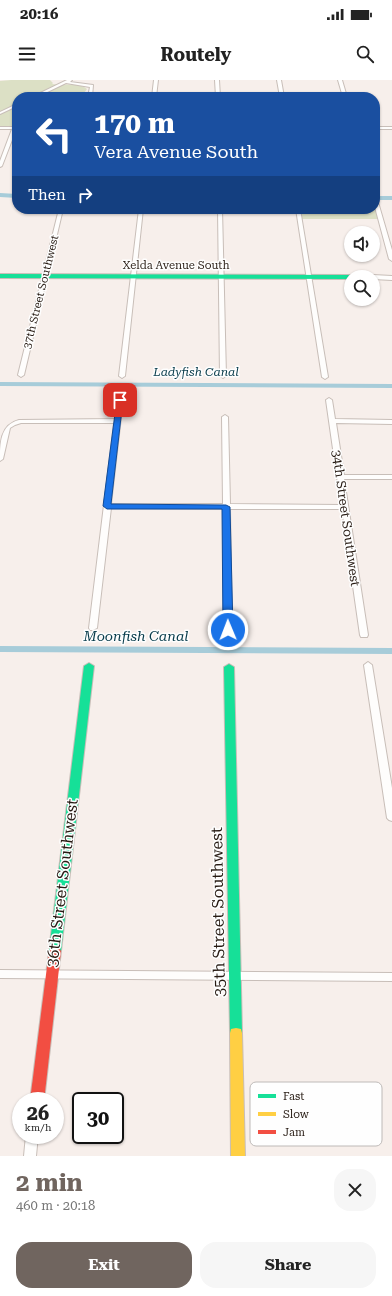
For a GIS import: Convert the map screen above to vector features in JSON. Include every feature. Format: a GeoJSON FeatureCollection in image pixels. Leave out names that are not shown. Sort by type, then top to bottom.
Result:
{"type":"FeatureCollection","features":[{"type":"Feature","properties":{"kind":"street"},"geometry":{"type":"LineString","coordinates":[[44,92],[70,80]]}},
{"type":"Feature","properties":{"kind":"street"},"geometry":{"type":"LineString","coordinates":[[155,92],[156,80]]}},
{"type":"Feature","properties":{"kind":"street"},"geometry":{"type":"LineString","coordinates":[[218,80],[218,92]]}},
{"type":"Feature","properties":{"kind":"street"},"geometry":{"type":"LineString","coordinates":[[279,80],[281,92]]}},
{"type":"Feature","properties":{"kind":"street"},"geometry":{"type":"LineString","coordinates":[[340,80],[344,92]]}},
{"type":"Feature","properties":{"kind":"street"},"geometry":{"type":"LineString","coordinates":[[65,82],[92,86],[91,92]]}},
{"type":"Feature","properties":{"kind":"street"},"geometry":{"type":"LineString","coordinates":[[0,113],[12,107]]}},
{"type":"Feature","properties":{"kind":"street"},"geometry":{"type":"LineString","coordinates":[[0,128],[12,128]]}},
{"type":"Feature","properties":{"kind":"street"},"geometry":{"type":"LineString","coordinates":[[380,128],[392,128]]}},
{"type":"Feature","properties":{"kind":"street"},"geometry":{"type":"LineString","coordinates":[[0,166],[12,138]]}},
{"type":"Feature","properties":{"kind":"street","name":"37th Street Southwest"},"geometry":{"type":"LineString","coordinates":[[21,375],[60,214]]}},
{"type":"Feature","properties":{"kind":"street"},"geometry":{"type":"LineString","coordinates":[[122,376],[140,214]]}},
{"type":"Feature","properties":{"kind":"street"},"geometry":{"type":"LineString","coordinates":[[220,214],[223,376]]}},
{"type":"Feature","properties":{"kind":"street"},"geometry":{"type":"LineString","coordinates":[[299,214],[325,377]]}},
{"type":"Feature","properties":{"kind":"street"},"geometry":{"type":"LineString","coordinates":[[379,214],[392,259]]}},
{"type":"Feature","properties":{"kind":"street","name":"Xelda Avenue South"},"geometry":{"type":"LineString","coordinates":[[0,276],[344,277]]}},
{"type":"Feature","properties":{"kind":"street"},"geometry":{"type":"LineString","coordinates":[[380,278],[392,278]]}},
{"type":"Feature","properties":{"kind":"street"},"geometry":{"type":"LineString","coordinates":[[92,628],[120,400]]}},
{"type":"Feature","properties":{"kind":"street","name":"34th Street Southwest"},"geometry":{"type":"LineString","coordinates":[[329,400],[364,635]]}},
{"type":"Feature","properties":{"kind":"street"},"geometry":{"type":"LineString","coordinates":[[224,418],[228,630]]}},
{"type":"Feature","properties":{"kind":"street"},"geometry":{"type":"LineString","coordinates":[[0,459],[7,428],[10,425],[23,420],[117,421]]}},
{"type":"Feature","properties":{"kind":"street"},"geometry":{"type":"LineString","coordinates":[[332,421],[392,422]]}},
{"type":"Feature","properties":{"kind":"street"},"geometry":{"type":"LineString","coordinates":[[340,477],[392,477]]}},
{"type":"Feature","properties":{"kind":"street"},"geometry":{"type":"LineString","coordinates":[[107,506],[345,507]]}},
{"type":"Feature","properties":{"kind":"street"},"geometry":{"type":"LineString","coordinates":[[368,665],[392,818]]}},
{"type":"Feature","properties":{"kind":"street","name":"36th Street Southwest"},"geometry":{"type":"LineString","coordinates":[[37,1092],[89,666]]}},
{"type":"Feature","properties":{"kind":"street","name":"35th Street Southwest"},"geometry":{"type":"LineString","coordinates":[[229,667],[238,1156]]}},
{"type":"Feature","properties":{"kind":"street"},"geometry":{"type":"LineString","coordinates":[[0,974],[392,977]]}},
{"type":"Feature","properties":{"kind":"street"},"geometry":{"type":"LineString","coordinates":[[30,1156],[31,1144]]}},
{"type":"Feature","properties":{"kind":"green space"},"geometry":{"type":"Polygon","coordinates":[[[50,80],[53,83],[52,84],[56,85],[75,85],[87,89],[85,92],[12,92],[12,126],[0,127],[0,81],[50,80]]]}},
{"type":"Feature","properties":{"kind":"green space"},"geometry":{"type":"Polygon","coordinates":[[[300,214],[378,214],[377,219],[299,219],[298,216],[300,214]]]}},
{"type":"Feature","properties":{"kind":"waterway"},"geometry":{"type":"LineString","coordinates":[[0,195],[12,196]]}},
{"type":"Feature","properties":{"kind":"waterway"},"geometry":{"type":"LineString","coordinates":[[380,198],[392,198]]}},
{"type":"Feature","properties":{"kind":"waterway","name":"Ladyfish Canal"},"geometry":{"type":"LineString","coordinates":[[0,384],[392,386]]}},
{"type":"Feature","properties":{"kind":"waterway","name":"Moonfish Canal"},"geometry":{"type":"LineString","coordinates":[[0,649],[392,651]]}},
{"type":"Feature","properties":{"kind":"traffic: fast"},"geometry":{"type":"LineString","coordinates":[[0,276],[344,277]]}},
{"type":"Feature","properties":{"kind":"traffic: fast"},"geometry":{"type":"LineString","coordinates":[[55,951],[89,666]]}},
{"type":"Feature","properties":{"kind":"traffic: fast"},"geometry":{"type":"LineString","coordinates":[[229,667],[236,1033]]}},
{"type":"Feature","properties":{"kind":"traffic: slow"},"geometry":{"type":"LineString","coordinates":[[236,1033],[238,1156]]}},
{"type":"Feature","properties":{"kind":"traffic: jam"},"geometry":{"type":"LineString","coordinates":[[38,1092],[55,951]]}},
{"type":"Feature","properties":{"kind":"route"},"geometry":{"type":"LineString","coordinates":[[120,400],[107,506],[226,507],[228,630]]}}]}
